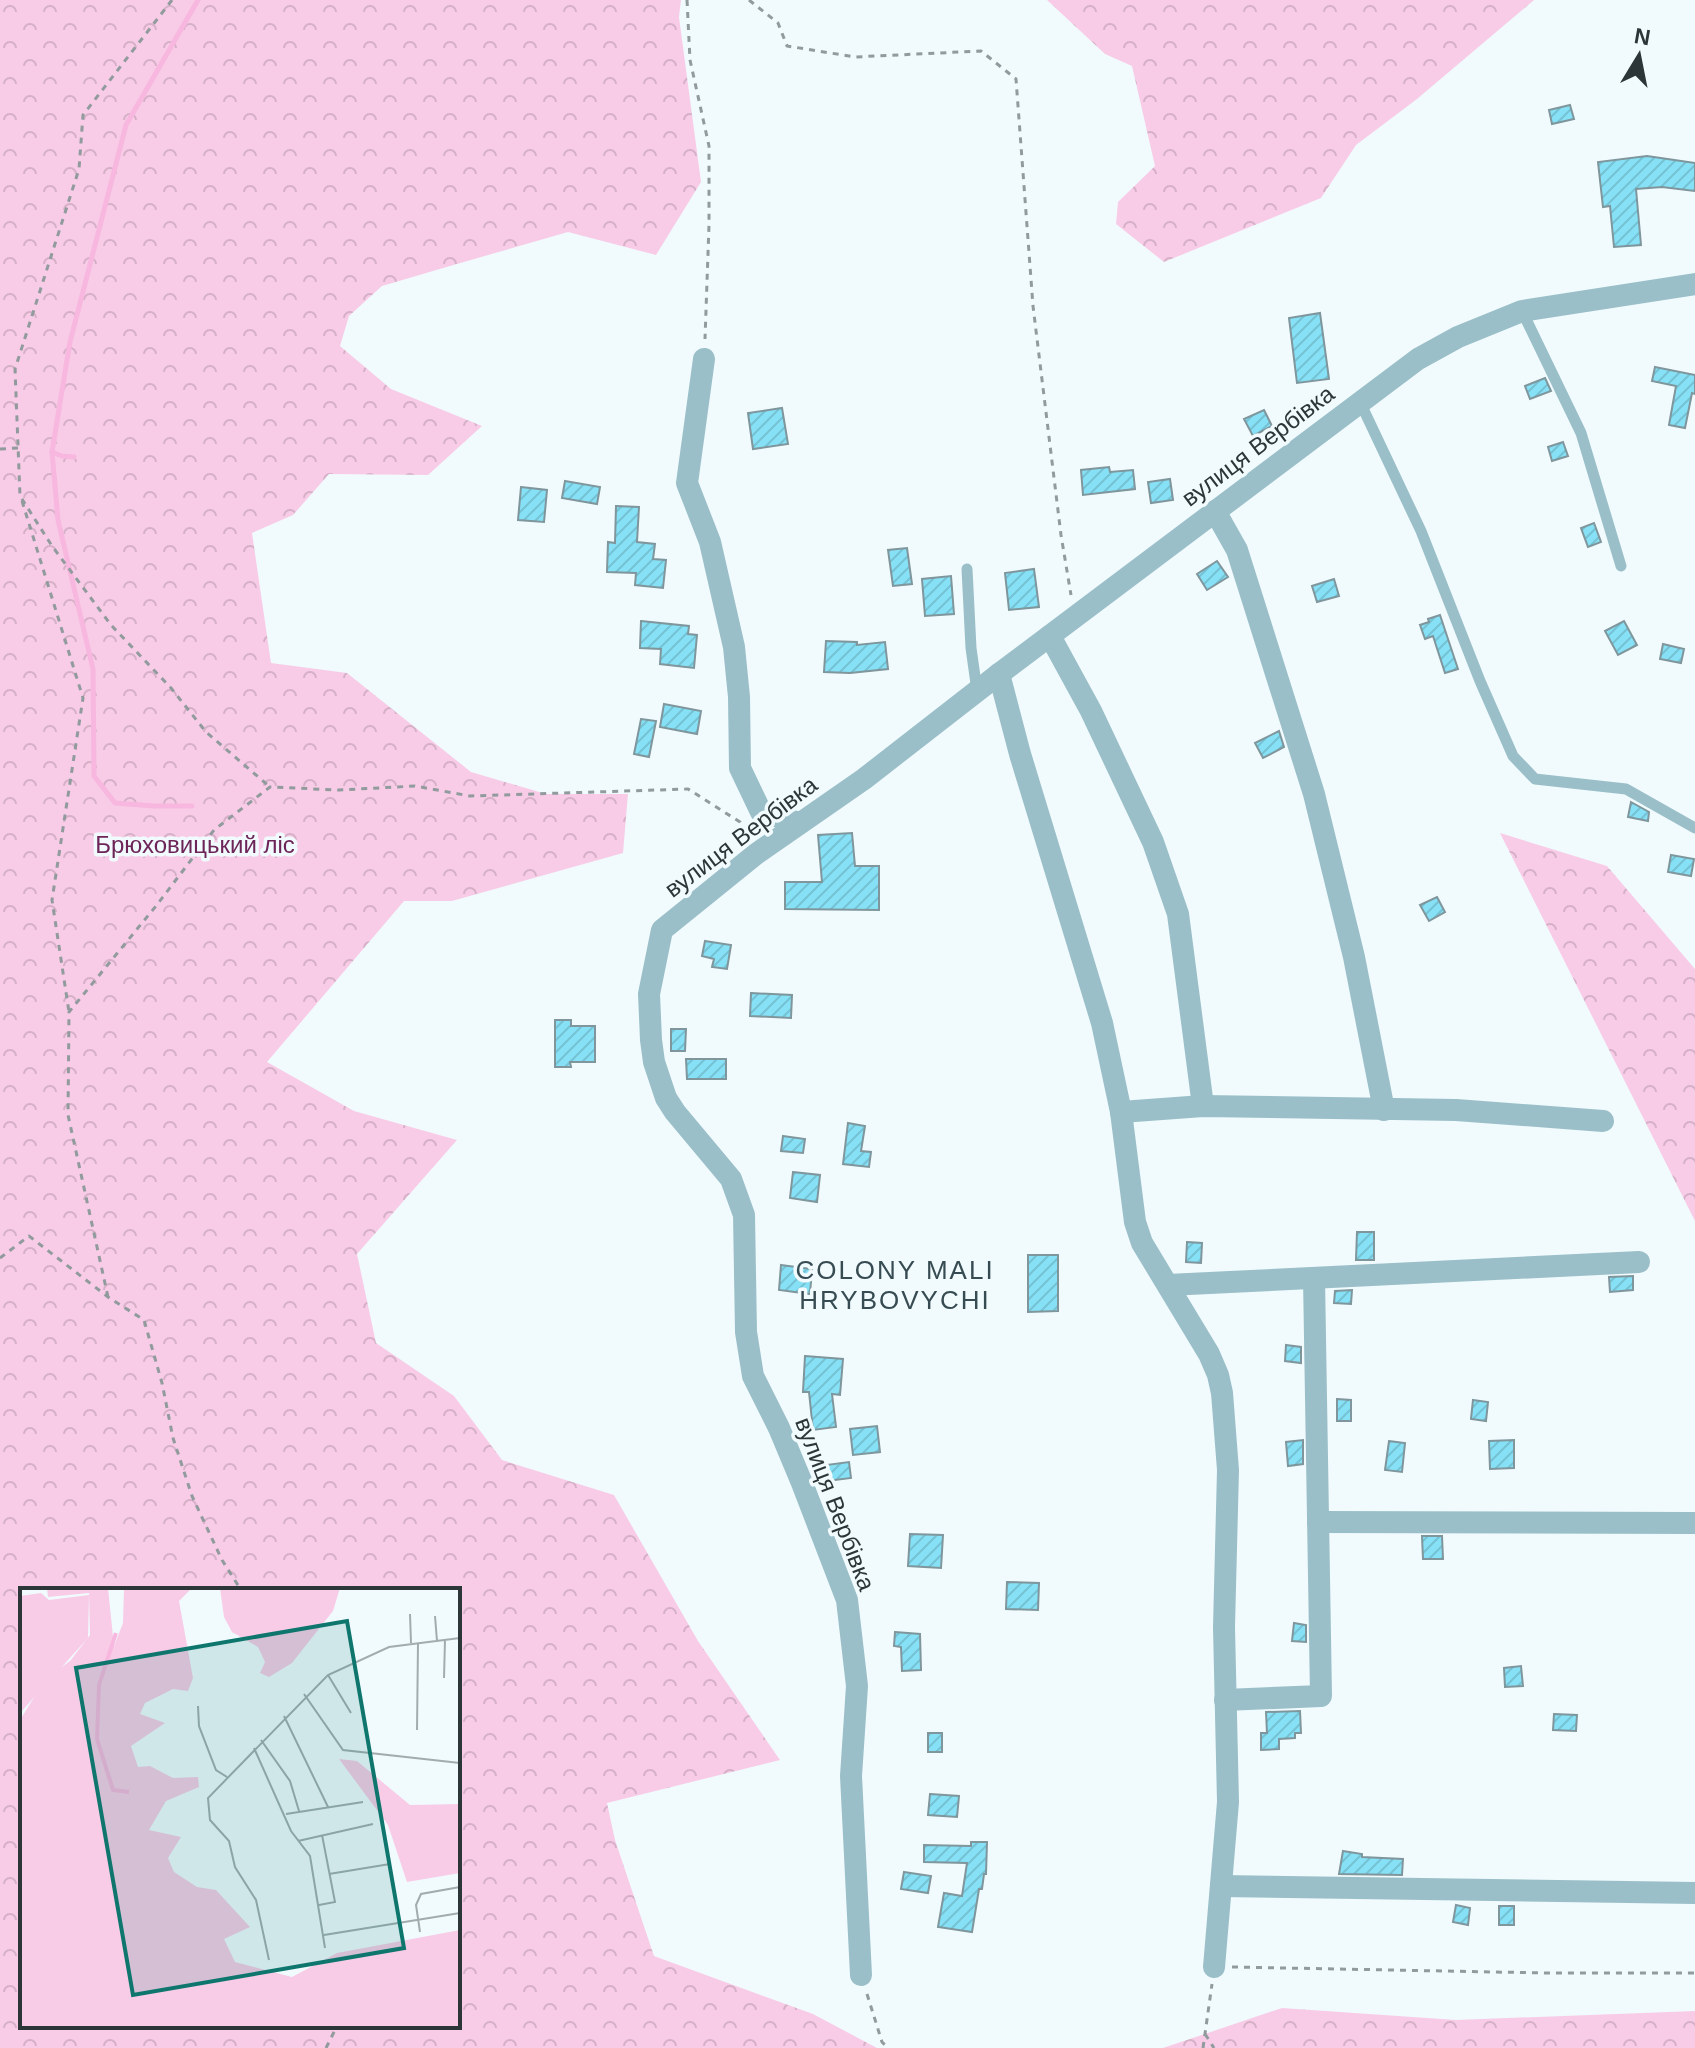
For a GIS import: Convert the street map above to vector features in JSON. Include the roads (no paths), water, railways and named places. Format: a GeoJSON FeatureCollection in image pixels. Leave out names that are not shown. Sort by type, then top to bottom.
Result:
{"type":"FeatureCollection","features":[{"type":"Feature","properties":{"kind":"street","name":"вулиця Вербівка"},"geometry":{"type":"LineString","coordinates":[[861,1975],[851,1776],[857,1686],[847,1600],[779,1428],[753,1376],[746,1332],[744,1215],[731,1179],[666,1098],[654,1062],[649,994],[662,930],[756,854],[864,779],[1418,359],[1458,337],[1522,311],[1695,284]]}},
{"type":"Feature","properties":{"kind":"street"},"geometry":{"type":"LineString","coordinates":[[704,359],[687,483],[710,542],[734,647],[739,697],[740,768],[761,812],[800,823]]}},
{"type":"Feature","properties":{"kind":"street"},"geometry":{"type":"LineString","coordinates":[[1215,511],[1237,550],[1314,794],[1354,957],[1384,1110]]}},
{"type":"Feature","properties":{"kind":"street"},"geometry":{"type":"LineString","coordinates":[[1050,636],[1091,711],[1147,829],[1178,914],[1203,1106]]}},
{"type":"Feature","properties":{"kind":"street"},"geometry":{"type":"LineString","coordinates":[[999,674],[1020,754],[1102,1023],[1121,1112],[1135,1222],[1142,1243],[1209,1354],[1222,1393],[1228,1470],[1224,1627],[1228,1802],[1214,1967]]}},
{"type":"Feature","properties":{"kind":"street"},"geometry":{"type":"LineString","coordinates":[[1121,1112],[1203,1106],[1456,1110],[1603,1121]]}},
{"type":"Feature","properties":{"kind":"street"},"geometry":{"type":"LineString","coordinates":[[1168,1285],[1639,1262]]}},
{"type":"Feature","properties":{"kind":"street"},"geometry":{"type":"LineString","coordinates":[[1225,1700],[1321,1696],[1314,1278]]}},
{"type":"Feature","properties":{"kind":"street"},"geometry":{"type":"LineString","coordinates":[[1318,1522],[1695,1523]]}},
{"type":"Feature","properties":{"kind":"street"},"geometry":{"type":"LineString","coordinates":[[1221,1886],[1695,1893]]}},
{"type":"Feature","properties":{"kind":"lane"},"geometry":{"type":"LineString","coordinates":[[1522,311],[1581,433],[1621,566]]}},
{"type":"Feature","properties":{"kind":"lane"},"geometry":{"type":"LineString","coordinates":[[1360,402],[1421,531],[1513,756],[1535,779],[1626,789],[1695,828]]}},
{"type":"Feature","properties":{"kind":"lane"},"geometry":{"type":"LineString","coordinates":[[967,569],[971,648],[977,691]]}},
{"type":"Feature","properties":{"kind":"waterway"},"geometry":{"type":"LineString","coordinates":[[192,806],[115,803],[94,776],[93,669],[58,520],[52,452],[70,342],[126,125],[198,0]]}},
{"type":"Feature","properties":{"kind":"waterway"},"geometry":{"type":"LineString","coordinates":[[52,452],[74,457]]}},
{"type":"Feature","properties":{"kind":"district","name":"COLONY MALI HRYBOVYCHI"},"geometry":{"type":"Point","coordinates":[895,1285]}},
{"type":"Feature","properties":{"kind":"park label","name":"Брюховицький ліс"},"geometry":{"type":"Point","coordinates":[195,845]}}]}
